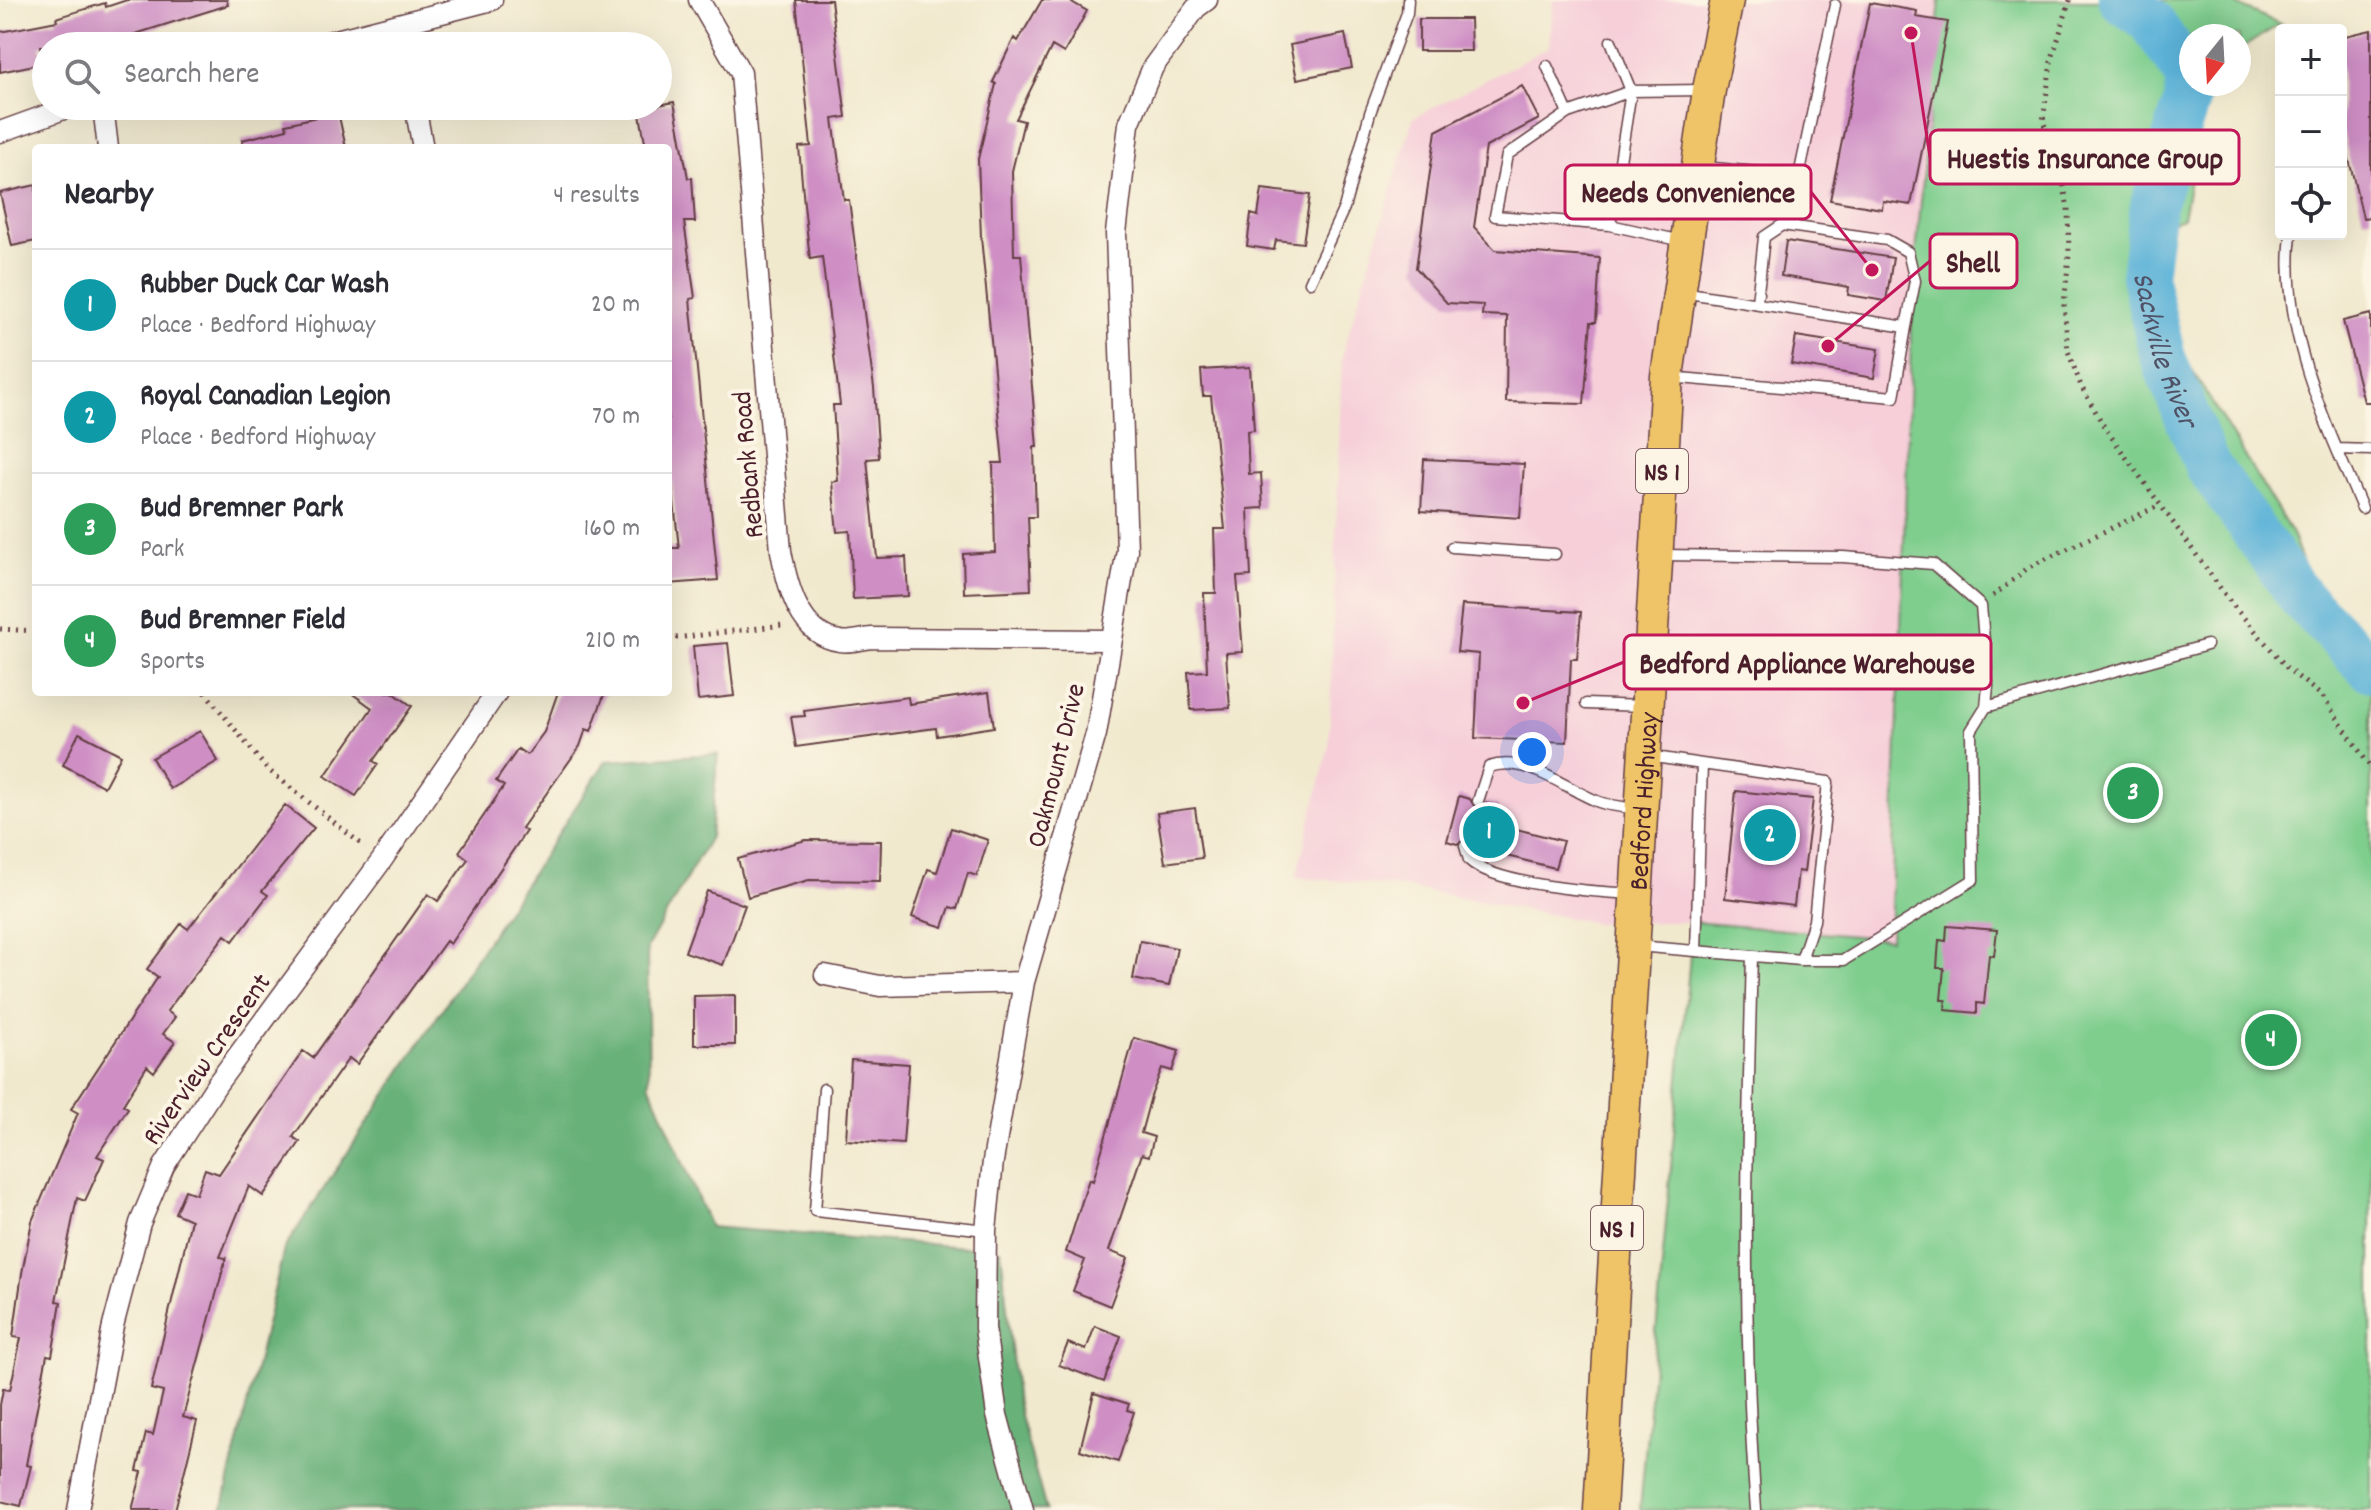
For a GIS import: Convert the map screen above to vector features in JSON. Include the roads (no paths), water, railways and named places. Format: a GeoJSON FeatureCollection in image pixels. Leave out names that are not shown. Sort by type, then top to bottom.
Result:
{"type":"FeatureCollection","features":[{"type":"Feature","properties":{"kind":"main road","name":"Bedford Highway"},"geometry":{"type":"LineString","coordinates":[[1600,1510],[1667,376],[1709,90],[1727,0]]}},
{"type":"Feature","properties":{"kind":"street"},"geometry":{"type":"LineString","coordinates":[[408,32],[492,0]]}},
{"type":"Feature","properties":{"kind":"street","name":"Redbank Road"},"geometry":{"type":"LineString","coordinates":[[699,0],[741,73],[781,551],[785,574],[805,622],[838,641],[872,638],[1111,640]]}},
{"type":"Feature","properties":{"kind":"street","name":"Oakmount Drive"},"geometry":{"type":"LineString","coordinates":[[1023,1510],[997,1415],[985,1328],[986,1230],[993,1161],[1024,982],[1096,734],[1127,550],[1116,233],[1129,124],[1153,67],[1196,8],[1207,0]]}},
{"type":"Feature","properties":{"kind":"street"},"geometry":{"type":"LineString","coordinates":[[0,132],[33,120]]}},
{"type":"Feature","properties":{"kind":"street"},"geometry":{"type":"LineString","coordinates":[[105,120],[108,144]]}},
{"type":"Feature","properties":{"kind":"street"},"geometry":{"type":"LineString","coordinates":[[418,120],[422,144]]}},
{"type":"Feature","properties":{"kind":"street","name":"Riverview Crescent"},"geometry":{"type":"LineString","coordinates":[[78,1510],[113,1326],[140,1223],[164,1166],[217,1084],[382,860],[494,696]]}},
{"type":"Feature","properties":{"kind":"street"},"geometry":{"type":"LineString","coordinates":[[825,975],[880,986],[1024,982]]}},
{"type":"Feature","properties":{"kind":"lane"},"geometry":{"type":"LineString","coordinates":[[1310,282],[1344,208],[1370,113],[1407,13],[1408,0]]}},
{"type":"Feature","properties":{"kind":"lane"},"geometry":{"type":"LineString","coordinates":[[1697,166],[1799,176],[1835,5]]}},
{"type":"Feature","properties":{"kind":"lane"},"geometry":{"type":"LineString","coordinates":[[1610,225],[1631,91],[1611,41]]}},
{"type":"Feature","properties":{"kind":"lane"},"geometry":{"type":"LineString","coordinates":[[1547,66],[1568,113]]}},
{"type":"Feature","properties":{"kind":"lane"},"geometry":{"type":"LineString","coordinates":[[1686,242],[1610,225],[1495,216],[1507,155],[1568,113],[1631,91],[1709,90]]}},
{"type":"Feature","properties":{"kind":"lane"},"geometry":{"type":"LineString","coordinates":[[1667,376],[1894,397],[1915,281],[1908,252],[1887,240],[1782,225],[1764,237],[1757,302]]}},
{"type":"Feature","properties":{"kind":"lane"},"geometry":{"type":"LineString","coordinates":[[2290,240],[2286,272],[2302,358],[2362,508]]}},
{"type":"Feature","properties":{"kind":"lane"},"geometry":{"type":"LineString","coordinates":[[1679,292],[1906,327]]}},
{"type":"Feature","properties":{"kind":"lane"},"geometry":{"type":"LineString","coordinates":[[2337,449],[2371,450]]}},
{"type":"Feature","properties":{"kind":"lane"},"geometry":{"type":"LineString","coordinates":[[1452,547],[1555,554]]}},
{"type":"Feature","properties":{"kind":"lane"},"geometry":{"type":"LineString","coordinates":[[1634,946],[1801,960],[1844,960],[1973,880],[1971,731],[1986,707],[1988,686],[1981,606],[1933,564],[1843,557],[1658,555]]}},
{"type":"Feature","properties":{"kind":"lane"},"geometry":{"type":"LineString","coordinates":[[1986,707],[2207,645]]}},
{"type":"Feature","properties":{"kind":"lane"},"geometry":{"type":"LineString","coordinates":[[1586,704],[1649,707]]}},
{"type":"Feature","properties":{"kind":"lane"},"geometry":{"type":"LineString","coordinates":[[1645,756],[1828,782],[1814,921],[1801,960]]}},
{"type":"Feature","properties":{"kind":"lane"},"geometry":{"type":"LineString","coordinates":[[1478,801],[1489,767],[1504,762],[1568,783],[1600,802],[1642,810]]}},
{"type":"Feature","properties":{"kind":"lane"},"geometry":{"type":"LineString","coordinates":[[1696,951],[1702,764]]}},
{"type":"Feature","properties":{"kind":"lane"},"geometry":{"type":"LineString","coordinates":[[1465,846],[1469,860],[1490,874],[1593,892],[1636,894]]}},
{"type":"Feature","properties":{"kind":"lane"},"geometry":{"type":"LineString","coordinates":[[1752,956],[1747,1145],[1752,1450],[1756,1510]]}},
{"type":"Feature","properties":{"kind":"lane"},"geometry":{"type":"LineString","coordinates":[[824,1089],[815,1211],[986,1230]]}},
{"type":"Feature","properties":{"kind":"waterway","name":"Sackville River"},"geometry":{"type":"LineString","coordinates":[[2121,0],[2150,20],[2189,77],[2186,104],[2153,205],[2144,276],[2163,358],[2207,465],[2301,598],[2371,669]]}},
{"type":"Feature","properties":{"kind":"place","name":"Huestis Insurance Group"},"geometry":{"type":"Point","coordinates":[1911,33]}},
{"type":"Feature","properties":{"kind":"place","name":"Needs Convenience"},"geometry":{"type":"Point","coordinates":[1872,270]}},
{"type":"Feature","properties":{"kind":"place","name":"Shell"},"geometry":{"type":"Point","coordinates":[1828,346]}},
{"type":"Feature","properties":{"kind":"place","name":"Bedford Appliance Warehouse"},"geometry":{"type":"Point","coordinates":[1523,703]}},
{"type":"Feature","properties":{"kind":"place","name":"Bud Bremner Park"},"geometry":{"type":"Point","coordinates":[2133,793]}},
{"type":"Feature","properties":{"kind":"place","name":"Rubber Duck Car Wash"},"geometry":{"type":"Point","coordinates":[1489,832]}},
{"type":"Feature","properties":{"kind":"place","name":"Royal Canadian Legion"},"geometry":{"type":"Point","coordinates":[1770,835]}},
{"type":"Feature","properties":{"kind":"place","name":"Bud Bremner Field"},"geometry":{"type":"Point","coordinates":[2271,1040]}}]}
